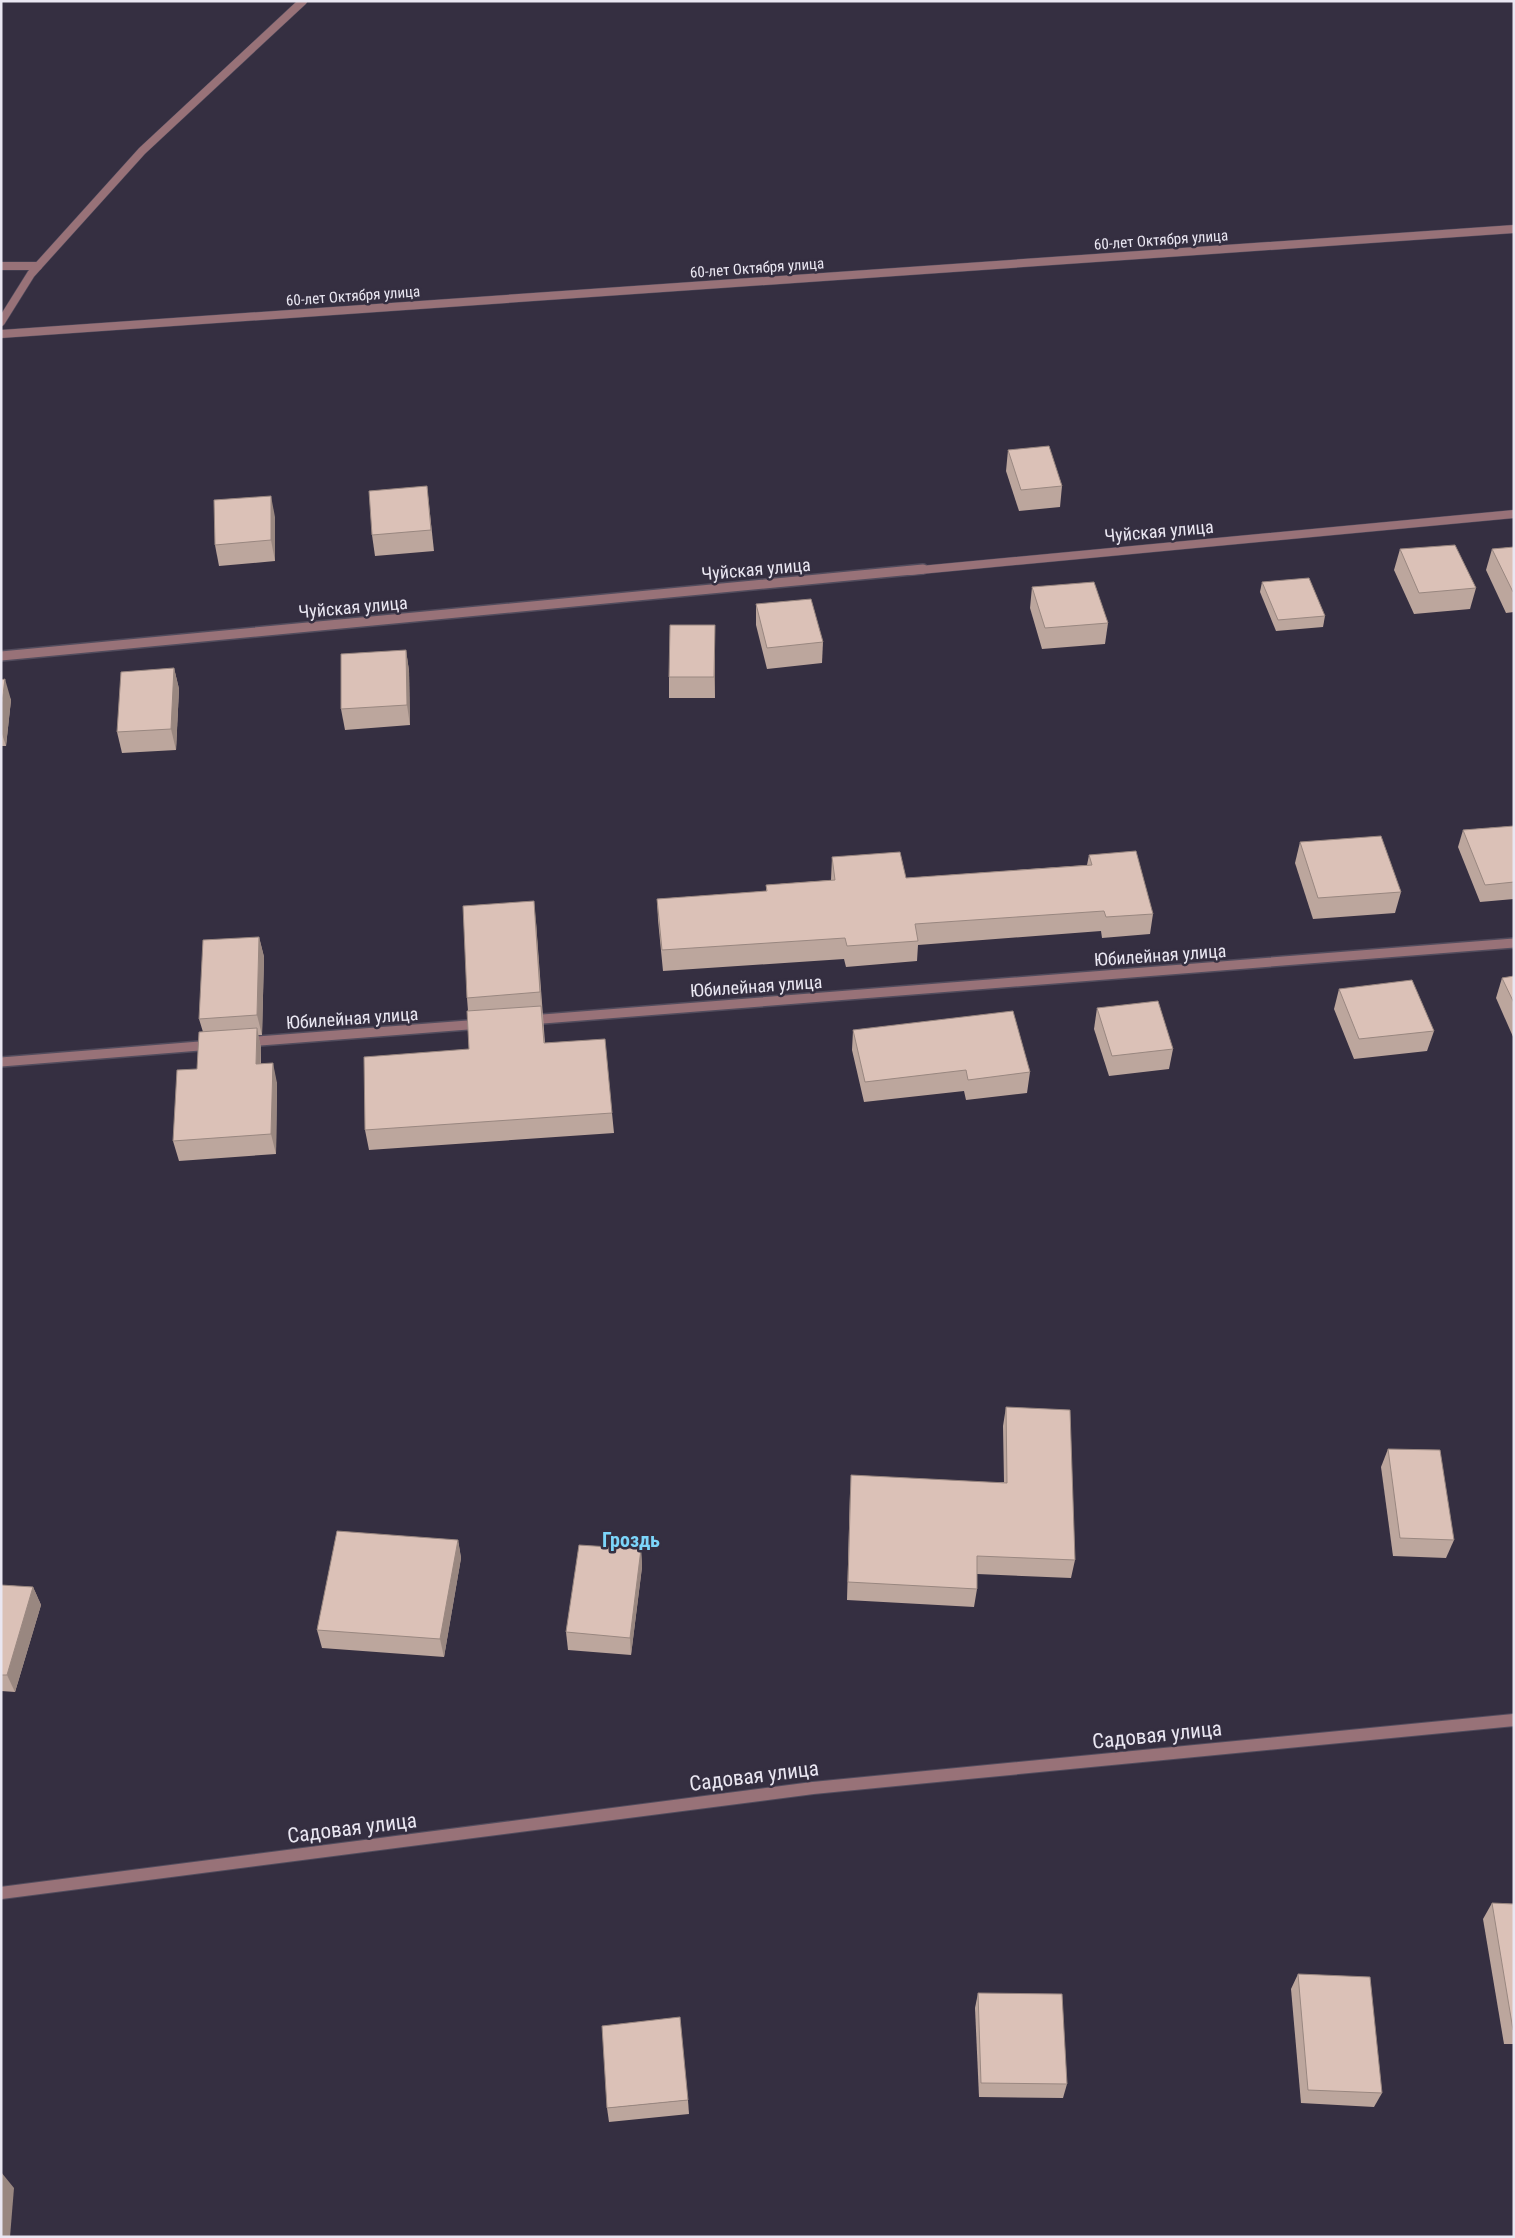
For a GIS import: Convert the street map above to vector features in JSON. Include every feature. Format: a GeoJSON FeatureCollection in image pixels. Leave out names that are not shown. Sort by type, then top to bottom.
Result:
{"type":"FeatureCollection","features":[{"type":"Feature","properties":{"kind":"street"},"geometry":{"type":"LineString","coordinates":[[1,322],[31,274],[142,151],[303,1]]}},
{"type":"Feature","properties":{"kind":"street","name":"60-лет Октября улица"},"geometry":{"type":"LineString","coordinates":[[1,334],[1514,229]]}},
{"type":"Feature","properties":{"kind":"street"},"geometry":{"type":"LineString","coordinates":[[1,266],[38,266]]}},
{"type":"Feature","properties":{"kind":"street","name":"Чуйская улица"},"geometry":{"type":"LineString","coordinates":[[1,656],[1514,514]]}},
{"type":"Feature","properties":{"kind":"street","name":"Юбилейная улица"},"geometry":{"type":"LineString","coordinates":[[519,1021],[1514,943]]}},
{"type":"Feature","properties":{"kind":"street","name":"Юбилейная улица"},"geometry":{"type":"LineString","coordinates":[[240,1043],[489,1024]]}},
{"type":"Feature","properties":{"kind":"street"},"geometry":{"type":"LineString","coordinates":[[1,1062],[220,1044]]}},
{"type":"Feature","properties":{"kind":"street","name":"Садовая улица"},"geometry":{"type":"LineString","coordinates":[[1,1893],[813,1788],[1514,1720]]}},
{"type":"Feature","properties":{"kind":"building"},"geometry":{"type":"Polygon","coordinates":[[[1049,446],[1062,486],[1021,490],[1008,450],[1049,446]]]}},
{"type":"Feature","properties":{"kind":"building"},"geometry":{"type":"Polygon","coordinates":[[[427,486],[431,530],[372,535],[369,491],[427,486]]]}},
{"type":"Feature","properties":{"kind":"building"},"geometry":{"type":"Polygon","coordinates":[[[271,496],[271,540],[215,545],[214,500],[271,496]]]}},
{"type":"Feature","properties":{"kind":"building"},"geometry":{"type":"Polygon","coordinates":[[[1455,545],[1476,588],[1419,593],[1400,549],[1455,545]]]}},
{"type":"Feature","properties":{"kind":"building"},"geometry":{"type":"Polygon","coordinates":[[[1514,547],[1514,592],[1513,592],[1492,549],[1514,547]]]}},
{"type":"Feature","properties":{"kind":"building"},"geometry":{"type":"Polygon","coordinates":[[[1309,578],[1325,616],[1278,620],[1262,582],[1309,578]]]}},
{"type":"Feature","properties":{"kind":"building"},"geometry":{"type":"Polygon","coordinates":[[[1094,582],[1108,623],[1045,628],[1032,587],[1094,582]]]}},
{"type":"Feature","properties":{"kind":"building"},"geometry":{"type":"Polygon","coordinates":[[[811,599],[823,642],[767,648],[756,604],[811,599]]]}},
{"type":"Feature","properties":{"kind":"building"},"geometry":{"type":"Polygon","coordinates":[[[670,625],[715,625],[714,677],[669,677],[670,625]]]}},
{"type":"Feature","properties":{"kind":"building"},"geometry":{"type":"Polygon","coordinates":[[[406,650],[407,705],[341,709],[341,654],[406,650]]]}},
{"type":"Feature","properties":{"kind":"building"},"geometry":{"type":"Polygon","coordinates":[[[174,668],[171,729],[117,732],[121,672],[174,668]]]}},
{"type":"Feature","properties":{"kind":"building"},"geometry":{"type":"Polygon","coordinates":[[[5,679],[1,710],[1,680],[5,679]]]}},
{"type":"Feature","properties":{"kind":"building"},"geometry":{"type":"Polygon","coordinates":[[[1514,826],[1514,882],[1485,885],[1463,830],[1514,826]]]}},
{"type":"Feature","properties":{"kind":"building"},"geometry":{"type":"Polygon","coordinates":[[[1381,836],[1401,892],[1318,898],[1300,842],[1381,836]]]}},
{"type":"Feature","properties":{"kind":"building"},"geometry":{"type":"Polygon","coordinates":[[[1136,851],[1153,914],[1106,917],[1104,911],[915,924],[918,941],[847,946],[845,938],[662,950],[657,899],[767,891],[766,885],[835,880],[832,857],[900,852],[906,878],[1092,865],[1089,855],[1136,851]]]}},
{"type":"Feature","properties":{"kind":"building"},"geometry":{"type":"Polygon","coordinates":[[[534,901],[540,992],[467,998],[463,906],[534,901]]]}},
{"type":"Feature","properties":{"kind":"building"},"geometry":{"type":"Polygon","coordinates":[[[259,937],[257,1015],[199,1019],[203,940],[259,937]]]}},
{"type":"Feature","properties":{"kind":"building"},"geometry":{"type":"Polygon","coordinates":[[[1514,976],[1514,1003],[1502,978],[1514,976]]]}},
{"type":"Feature","properties":{"kind":"building"},"geometry":{"type":"Polygon","coordinates":[[[1412,980],[1434,1031],[1359,1039],[1339,989],[1412,980]]]}},
{"type":"Feature","properties":{"kind":"building"},"geometry":{"type":"Polygon","coordinates":[[[1158,1001],[1173,1049],[1112,1056],[1097,1008],[1158,1001]]]}},
{"type":"Feature","properties":{"kind":"building"},"geometry":{"type":"Polygon","coordinates":[[[541,1006],[544,1043],[605,1039],[612,1113],[365,1130],[364,1057],[469,1049],[467,1011],[541,1006]]]}},
{"type":"Feature","properties":{"kind":"building"},"geometry":{"type":"Polygon","coordinates":[[[1013,1011],[1030,1072],[968,1080],[966,1070],[865,1082],[853,1030],[1013,1011]]]}},
{"type":"Feature","properties":{"kind":"building"},"geometry":{"type":"Polygon","coordinates":[[[257,1028],[256,1064],[273,1063],[271,1134],[173,1141],[177,1070],[197,1069],[199,1032],[257,1028]]]}},
{"type":"Feature","properties":{"kind":"building"},"geometry":{"type":"Polygon","coordinates":[[[1006,1407],[1070,1410],[1075,1560],[977,1556],[977,1589],[848,1582],[851,1475],[1007,1483],[1006,1407]]]}},
{"type":"Feature","properties":{"kind":"building"},"geometry":{"type":"Polygon","coordinates":[[[1388,1449],[1440,1450],[1454,1540],[1400,1538],[1388,1449]]]}},
{"type":"Feature","properties":{"kind":"building"},"geometry":{"type":"Polygon","coordinates":[[[337,1531],[458,1540],[440,1639],[317,1630],[337,1531]]]}},
{"type":"Feature","properties":{"kind":"building"},"geometry":{"type":"Polygon","coordinates":[[[579,1545],[641,1549],[630,1638],[566,1632],[579,1545]]]}},
{"type":"Feature","properties":{"kind":"building"},"geometry":{"type":"Polygon","coordinates":[[[1,1585],[33,1587],[7,1675],[1,1675],[1,1585]]]}},
{"type":"Feature","properties":{"kind":"building"},"geometry":{"type":"Polygon","coordinates":[[[1492,1903],[1514,1904],[1514,2030],[1513,2030],[1492,1903]]]}},
{"type":"Feature","properties":{"kind":"building"},"geometry":{"type":"Polygon","coordinates":[[[1298,1974],[1370,1977],[1382,2093],[1308,2090],[1298,1974]]]}},
{"type":"Feature","properties":{"kind":"building"},"geometry":{"type":"Polygon","coordinates":[[[978,1993],[1062,1994],[1067,2084],[981,2083],[978,1993]]]}},
{"type":"Feature","properties":{"kind":"building"},"geometry":{"type":"Polygon","coordinates":[[[680,2017],[688,2100],[607,2108],[602,2026],[680,2017]]]}},
{"type":"Feature","properties":{"kind":"district","name":"Гроздь"},"geometry":{"type":"Point","coordinates":[631,1540]}}]}
